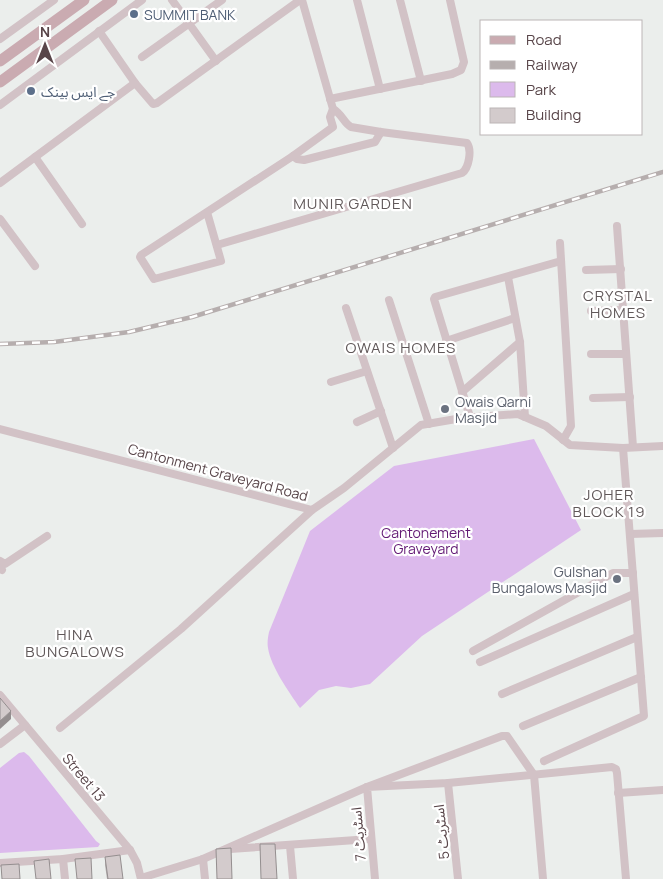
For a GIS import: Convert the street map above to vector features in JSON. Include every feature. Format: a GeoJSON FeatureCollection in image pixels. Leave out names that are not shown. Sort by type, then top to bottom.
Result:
{"type":"FeatureCollection","features":[{"type":"Feature","properties":{"kind":"main road"},"geometry":{"type":"LineString","coordinates":[[0,61],[84,0]]}},
{"type":"Feature","properties":{"kind":"main road"},"geometry":{"type":"LineString","coordinates":[[0,82],[112,0]]}},
{"type":"Feature","properties":{"kind":"street"},"geometry":{"type":"LineString","coordinates":[[0,39],[54,0]]}},
{"type":"Feature","properties":{"kind":"street"},"geometry":{"type":"LineString","coordinates":[[0,105],[142,0]]}},
{"type":"Feature","properties":{"kind":"street"},"geometry":{"type":"LineString","coordinates":[[172,0],[216,61]]}},
{"type":"Feature","properties":{"kind":"street"},"geometry":{"type":"LineString","coordinates":[[142,57],[222,0]]}},
{"type":"Feature","properties":{"kind":"street"},"geometry":{"type":"LineString","coordinates":[[99,31],[135,83],[153,104],[301,0],[330,99],[334,109],[341,114],[348,125],[381,132],[467,143],[469,148],[467,167],[462,173],[217,245]]}},
{"type":"Feature","properties":{"kind":"street"},"geometry":{"type":"LineString","coordinates":[[357,0],[380,88]]}},
{"type":"Feature","properties":{"kind":"street"},"geometry":{"type":"LineString","coordinates":[[400,0],[421,81]]}},
{"type":"Feature","properties":{"kind":"street"},"geometry":{"type":"LineString","coordinates":[[330,99],[421,81],[461,70],[464,62],[450,0]]}},
{"type":"Feature","properties":{"kind":"street"},"geometry":{"type":"LineString","coordinates":[[0,183],[135,83]]}},
{"type":"Feature","properties":{"kind":"street"},"geometry":{"type":"LineString","coordinates":[[207,212],[221,261],[156,279],[153,277],[140,257],[141,255],[207,212],[293,156],[333,127],[330,117],[334,109]]}},
{"type":"Feature","properties":{"kind":"street"},"geometry":{"type":"LineString","coordinates":[[293,156],[304,160],[374,142],[381,132]]}},
{"type":"Feature","properties":{"kind":"street"},"geometry":{"type":"LineString","coordinates":[[35,157],[82,224]]}},
{"type":"Feature","properties":{"kind":"street"},"geometry":{"type":"LineString","coordinates":[[0,219],[35,266]]}},
{"type":"Feature","properties":{"kind":"street"},"geometry":{"type":"LineString","coordinates":[[618,226],[633,448]]}},
{"type":"Feature","properties":{"kind":"street"},"geometry":{"type":"LineString","coordinates":[[560,243],[571,426],[563,440]]}},
{"type":"Feature","properties":{"kind":"street"},"geometry":{"type":"LineString","coordinates":[[470,417],[434,302],[435,298],[561,261]]}},
{"type":"Feature","properties":{"kind":"street"},"geometry":{"type":"LineString","coordinates":[[586,270],[620,269]]}},
{"type":"Feature","properties":{"kind":"street"},"geometry":{"type":"LineString","coordinates":[[508,277],[520,342],[526,417]]}},
{"type":"Feature","properties":{"kind":"street"},"geometry":{"type":"LineString","coordinates":[[389,300],[429,424]]}},
{"type":"Feature","properties":{"kind":"street"},"geometry":{"type":"LineString","coordinates":[[346,308],[393,448]]}},
{"type":"Feature","properties":{"kind":"street"},"geometry":{"type":"LineString","coordinates":[[591,312],[623,310]]}},
{"type":"Feature","properties":{"kind":"street"},"geometry":{"type":"LineString","coordinates":[[446,341],[515,318]]}},
{"type":"Feature","properties":{"kind":"street"},"geometry":{"type":"LineString","coordinates":[[462,392],[520,342]]}},
{"type":"Feature","properties":{"kind":"street"},"geometry":{"type":"LineString","coordinates":[[591,354],[626,354]]}},
{"type":"Feature","properties":{"kind":"street"},"geometry":{"type":"LineString","coordinates":[[331,382],[367,371]]}},
{"type":"Feature","properties":{"kind":"street"},"geometry":{"type":"LineString","coordinates":[[593,398],[630,397]]}},
{"type":"Feature","properties":{"kind":"street"},"geometry":{"type":"LineString","coordinates":[[357,422],[381,411]]}},
{"type":"Feature","properties":{"kind":"street","name":"Cantonment Graveyard Road"},"geometry":{"type":"LineString","coordinates":[[0,429],[312,510],[344,488],[422,425],[470,417],[518,414],[546,426],[570,445],[623,448],[663,446]]}},
{"type":"Feature","properties":{"kind":"street"},"geometry":{"type":"LineString","coordinates":[[544,761],[644,716],[623,448]]}},
{"type":"Feature","properties":{"kind":"street"},"geometry":{"type":"LineString","coordinates":[[60,728],[167,642],[312,510]]}},
{"type":"Feature","properties":{"kind":"street"},"geometry":{"type":"LineString","coordinates":[[630,534],[663,533]]}},
{"type":"Feature","properties":{"kind":"street"},"geometry":{"type":"LineString","coordinates":[[0,561],[5,564],[47,536]]}},
{"type":"Feature","properties":{"kind":"street"},"geometry":{"type":"LineString","coordinates":[[473,651],[613,574],[632,574]]}},
{"type":"Feature","properties":{"kind":"street"},"geometry":{"type":"LineString","coordinates":[[480,662],[634,594]]}},
{"type":"Feature","properties":{"kind":"street"},"geometry":{"type":"LineString","coordinates":[[502,694],[637,637]]}},
{"type":"Feature","properties":{"kind":"street"},"geometry":{"type":"LineString","coordinates":[[523,726],[641,677]]}},
{"type":"Feature","properties":{"kind":"street","name":"Street 13"},"geometry":{"type":"LineString","coordinates":[[0,695],[130,850],[138,863],[141,878]]}},
{"type":"Feature","properties":{"kind":"street"},"geometry":{"type":"LineString","coordinates":[[0,744],[25,725]]}},
{"type":"Feature","properties":{"kind":"street"},"geometry":{"type":"LineString","coordinates":[[141,878],[203,859],[366,787],[502,736],[508,736],[534,775],[543,879]]}},
{"type":"Feature","properties":{"kind":"street"},"geometry":{"type":"LineString","coordinates":[[366,787],[448,783],[612,767],[616,769],[617,773],[626,879]]}},
{"type":"Feature","properties":{"kind":"street","name":"اسٹریٹ 5"},"geometry":{"type":"LineString","coordinates":[[448,783],[458,879]]}},
{"type":"Feature","properties":{"kind":"street","name":"اسٹریٹ 7"},"geometry":{"type":"LineString","coordinates":[[366,787],[375,879]]}},
{"type":"Feature","properties":{"kind":"street"},"geometry":{"type":"LineString","coordinates":[[618,793],[663,790]]}},
{"type":"Feature","properties":{"kind":"street"},"geometry":{"type":"LineString","coordinates":[[226,849],[370,839]]}},
{"type":"Feature","properties":{"kind":"street"},"geometry":{"type":"LineString","coordinates":[[290,846],[294,879]]}},
{"type":"Feature","properties":{"kind":"street"},"geometry":{"type":"LineString","coordinates":[[0,863],[63,859],[130,850]]}},
{"type":"Feature","properties":{"kind":"street"},"geometry":{"type":"LineString","coordinates":[[63,859],[65,879]]}},
{"type":"Feature","properties":{"kind":"street"},"geometry":{"type":"LineString","coordinates":[[203,859],[205,879]]}},
{"type":"Feature","properties":{"kind":"green space","name":"Cantonement Graveyard"},"geometry":{"type":"Polygon","coordinates":[[[534,439],[581,530],[422,636],[370,684],[351,688],[336,686],[319,690],[300,708],[277,671],[270,655],[268,642],[269,632],[310,531],[394,466],[534,439]]]}},
{"type":"Feature","properties":{"kind":"green space"},"geometry":{"type":"Polygon","coordinates":[[[24,752],[100,844],[98,847],[0,853],[0,768],[19,753],[24,752]]]}},
{"type":"Feature","properties":{"kind":"building"},"geometry":{"type":"Polygon","coordinates":[[[0,698],[11,711],[0,721],[0,698]]]}},
{"type":"Feature","properties":{"kind":"building"},"geometry":{"type":"Polygon","coordinates":[[[260,844],[275,844],[277,879],[261,879],[260,844]]]}},
{"type":"Feature","properties":{"kind":"building"},"geometry":{"type":"Polygon","coordinates":[[[231,848],[232,879],[217,879],[216,849],[231,848]]]}},
{"type":"Feature","properties":{"kind":"building"},"geometry":{"type":"Polygon","coordinates":[[[120,855],[123,879],[108,879],[105,857],[120,855]]]}},
{"type":"Feature","properties":{"kind":"building"},"geometry":{"type":"Polygon","coordinates":[[[91,858],[92,879],[77,879],[75,859],[91,858]]]}},
{"type":"Feature","properties":{"kind":"building"},"geometry":{"type":"Polygon","coordinates":[[[49,859],[51,879],[36,879],[34,861],[49,859]]]}},
{"type":"Feature","properties":{"kind":"building"},"geometry":{"type":"Polygon","coordinates":[[[19,864],[20,879],[2,879],[1,865],[19,864]]]}},
{"type":"Feature","properties":{"kind":"railway"},"geometry":{"type":"LineString","coordinates":[[0,344],[54,342],[129,332],[192,317],[663,172]]}},
{"type":"Feature","properties":{"kind":"place","name":"SUMMIT BANK"},"geometry":{"type":"Point","coordinates":[134,14]}},
{"type":"Feature","properties":{"kind":"place","name":"جے ایس بینک"},"geometry":{"type":"Point","coordinates":[31,91]}},
{"type":"Feature","properties":{"kind":"place","name":"Owais Qarni Masjid"},"geometry":{"type":"Point","coordinates":[445,409]}},
{"type":"Feature","properties":{"kind":"place","name":"Gulshan Bungalows Masjid"},"geometry":{"type":"Point","coordinates":[617,579]}},
{"type":"Feature","properties":{"kind":"district","name":"MUNIR GARDEN"},"geometry":{"type":"Point","coordinates":[353,203]}},
{"type":"Feature","properties":{"kind":"district","name":"CRYSTAL HOMES"},"geometry":{"type":"Point","coordinates":[618,304]}},
{"type":"Feature","properties":{"kind":"district","name":"OWAIS HOMES"},"geometry":{"type":"Point","coordinates":[401,347]}},
{"type":"Feature","properties":{"kind":"district","name":"JOHER BLOCK 19"},"geometry":{"type":"Point","coordinates":[609,502]}},
{"type":"Feature","properties":{"kind":"district","name":"HINA BUNGALOWS"},"geometry":{"type":"Point","coordinates":[75,642]}}]}
